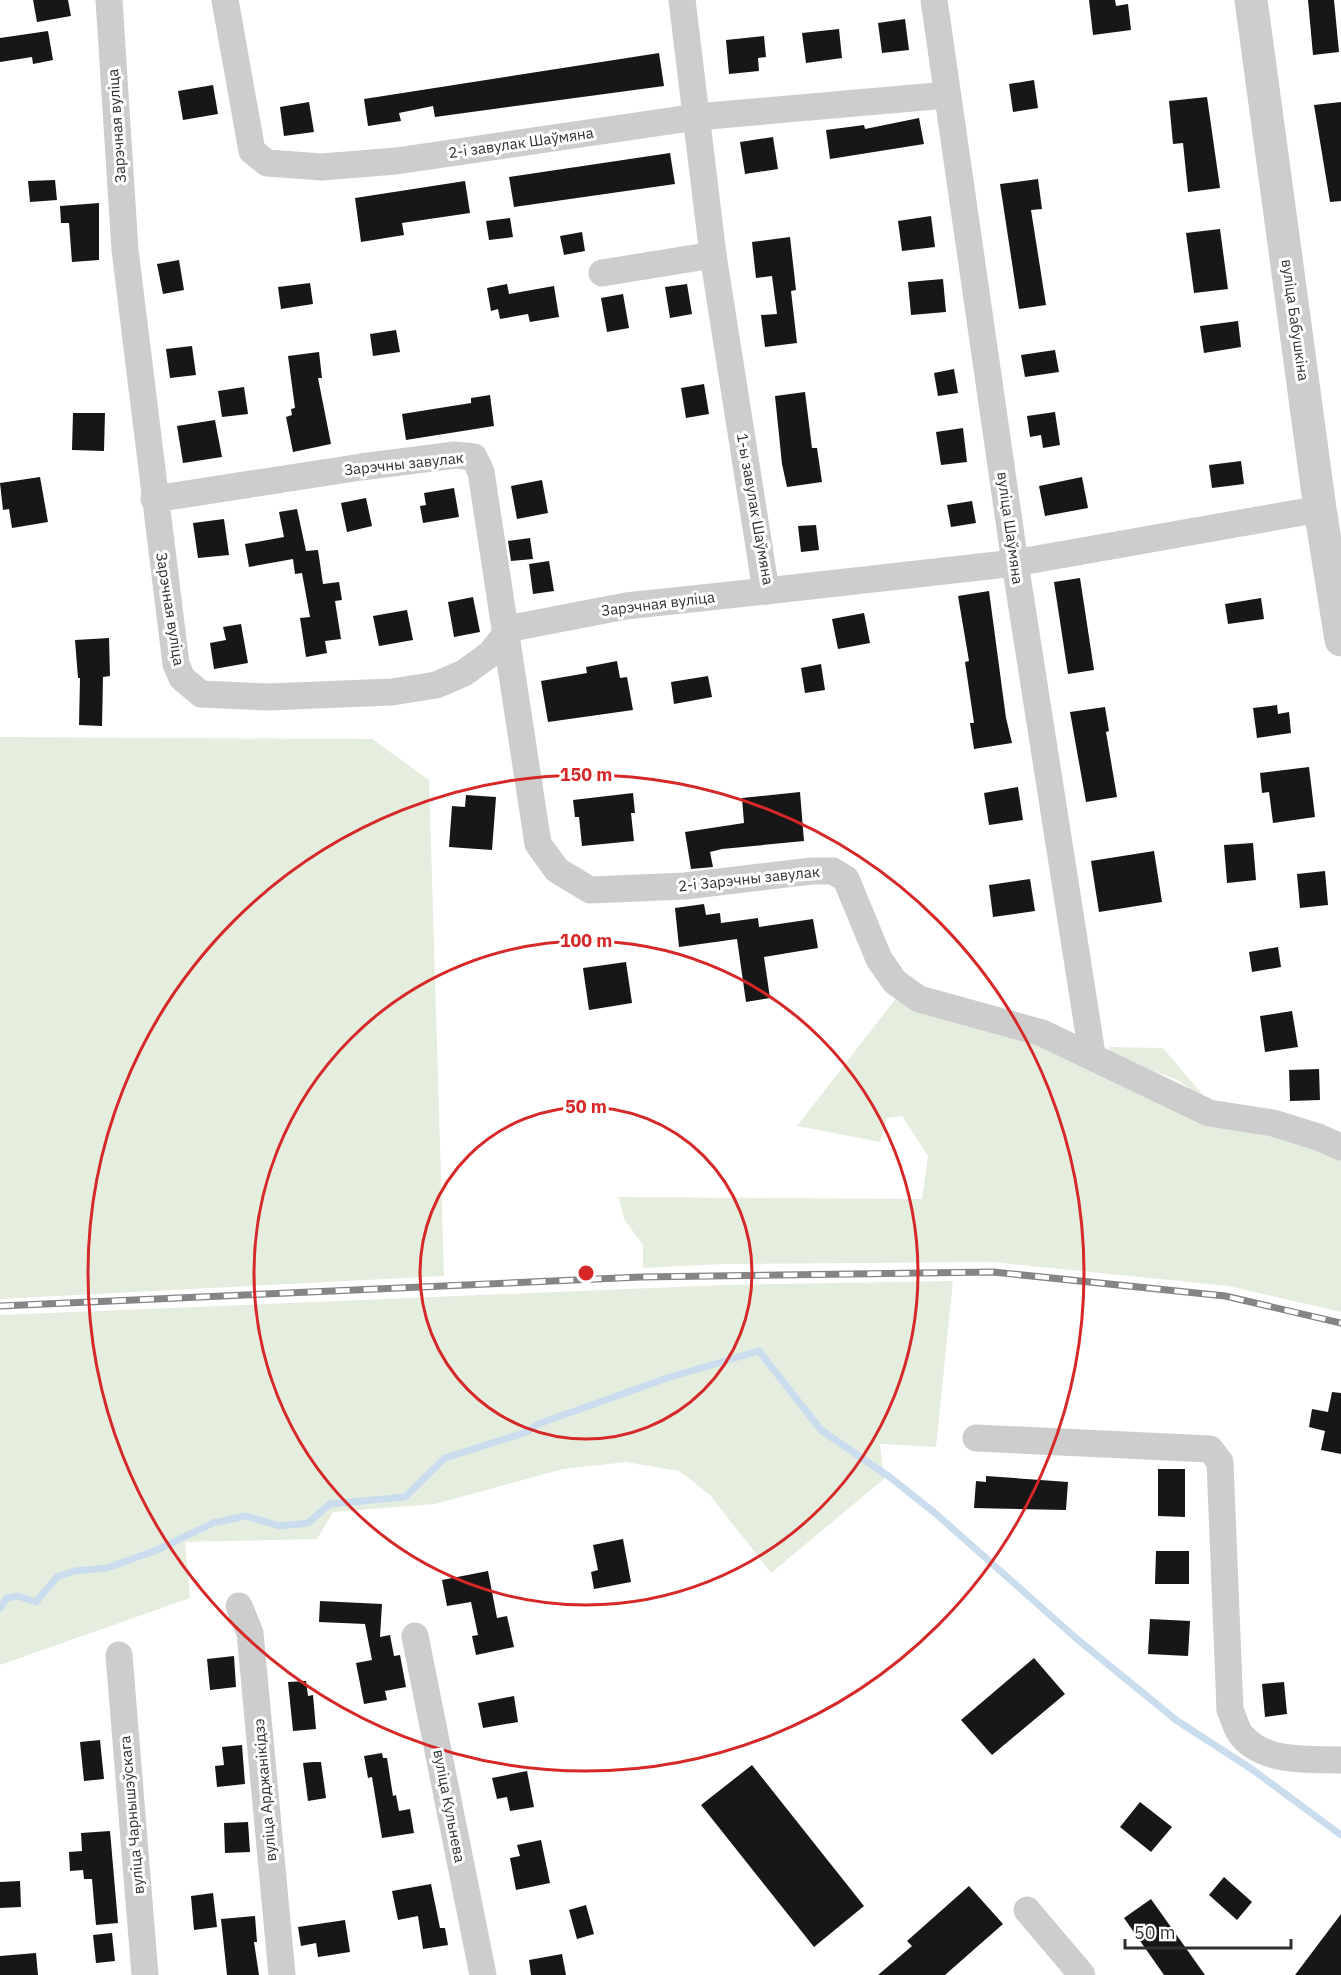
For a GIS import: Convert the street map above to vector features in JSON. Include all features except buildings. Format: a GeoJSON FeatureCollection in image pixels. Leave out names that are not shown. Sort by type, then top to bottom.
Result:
{"type":"FeatureCollection","features":[{"type":"Feature","properties":{"kind":"street","name":"Зарэчная вуліца"},"geometry":{"type":"LineString","coordinates":[[109,0],[125,250],[142,371],[154,499],[176,664],[182,678],[190,687],[201,694],[268,698],[392,692],[436,685],[464,673],[481,660],[505,635],[517,627],[626,606],[766,591]]}},
{"type":"Feature","properties":{"kind":"street","name":"2-і завулак Шаўмяна"},"geometry":{"type":"LineString","coordinates":[[225,0],[252,151],[267,163],[322,166],[396,161],[697,117],[946,95]]}},
{"type":"Feature","properties":{"kind":"street","name":"1-ы завулак Шаўмяна"},"geometry":{"type":"LineString","coordinates":[[682,0],[713,255],[766,591],[1015,563],[1320,509]]}},
{"type":"Feature","properties":{"kind":"street","name":"вуліца Шаўмяна"},"geometry":{"type":"LineString","coordinates":[[934,0],[1015,563],[1092,1054]]}},
{"type":"Feature","properties":{"kind":"street","name":"вуліца Бабушкіна"},"geometry":{"type":"LineString","coordinates":[[1251,0],[1320,509],[1341,640]]}},
{"type":"Feature","properties":{"kind":"street"},"geometry":{"type":"LineString","coordinates":[[602,273],[713,255]]}},
{"type":"Feature","properties":{"kind":"street","name":"Зарэчны завулак"},"geometry":{"type":"LineString","coordinates":[[154,499],[361,467],[455,455],[474,457],[481,472],[505,635]]}},
{"type":"Feature","properties":{"kind":"street","name":"2-і Зарэчны завулак"},"geometry":{"type":"LineString","coordinates":[[505,635],[538,844],[557,870],[590,890],[685,886],[812,871],[833,871],[846,879],[879,959],[895,982],[919,999],[1042,1033],[1092,1054],[1209,1113],[1274,1124],[1318,1137],[1341,1147]]}},
{"type":"Feature","properties":{"kind":"street"},"geometry":{"type":"LineString","coordinates":[[976,1438],[1210,1449],[1220,1462],[1230,1710],[1240,1735],[1258,1749],[1292,1759],[1341,1760]]}},
{"type":"Feature","properties":{"kind":"street","name":"вуліца Арджанікідзэ"},"geometry":{"type":"LineString","coordinates":[[239,1606],[250,1633],[282,1975]]}},
{"type":"Feature","properties":{"kind":"street","name":"вуліца Кульнева"},"geometry":{"type":"LineString","coordinates":[[415,1636],[483,1975]]}},
{"type":"Feature","properties":{"kind":"street","name":"вуліца Чарнышэўскага"},"geometry":{"type":"LineString","coordinates":[[119,1655],[145,1975]]}},
{"type":"Feature","properties":{"kind":"street"},"geometry":{"type":"LineString","coordinates":[[1027,1910],[1082,1975]]}},
{"type":"Feature","properties":{"kind":"green space"},"geometry":{"type":"Polygon","coordinates":[[[0,737],[372,739],[429,780],[444,1276],[0,1299],[0,737]]]}},
{"type":"Feature","properties":{"kind":"green space"},"geometry":{"type":"Polygon","coordinates":[[[897,997],[1041,1039],[1341,1158],[1341,1312],[1228,1286],[992,1262],[724,1264],[643,1268],[643,1245],[624,1219],[619,1197],[922,1199],[928,1156],[902,1116],[887,1118],[880,1142],[797,1126],[897,997]]]}},
{"type":"Feature","properties":{"kind":"green space"},"geometry":{"type":"Polygon","coordinates":[[[1109,1047],[1163,1048],[1212,1106],[1178,1080],[1111,1056],[1109,1047]]]}},
{"type":"Feature","properties":{"kind":"green space"},"geometry":{"type":"Polygon","coordinates":[[[953,1281],[936,1447],[880,1444],[884,1479],[771,1573],[710,1495],[679,1471],[626,1462],[563,1469],[435,1504],[333,1512],[317,1539],[185,1542],[190,1598],[0,1665],[0,1315],[723,1285],[953,1281]]]}},
{"type":"Feature","properties":{"kind":"waterway"},"geometry":{"type":"LineString","coordinates":[[0,1608],[7,1598],[18,1596],[36,1602],[57,1577],[75,1571],[107,1568],[157,1550],[213,1523],[246,1516],[280,1526],[308,1523],[330,1504],[405,1497],[445,1458],[527,1432],[538,1424],[670,1377],[759,1351],[821,1430],[891,1478],[935,1513],[1077,1639],[1176,1720],[1253,1770],[1341,1835]]}},
{"type":"Feature","properties":{"kind":"railway"},"geometry":{"type":"LineString","coordinates":[[0,1306],[641,1277],[993,1272],[1225,1296],[1341,1323]]}}]}
